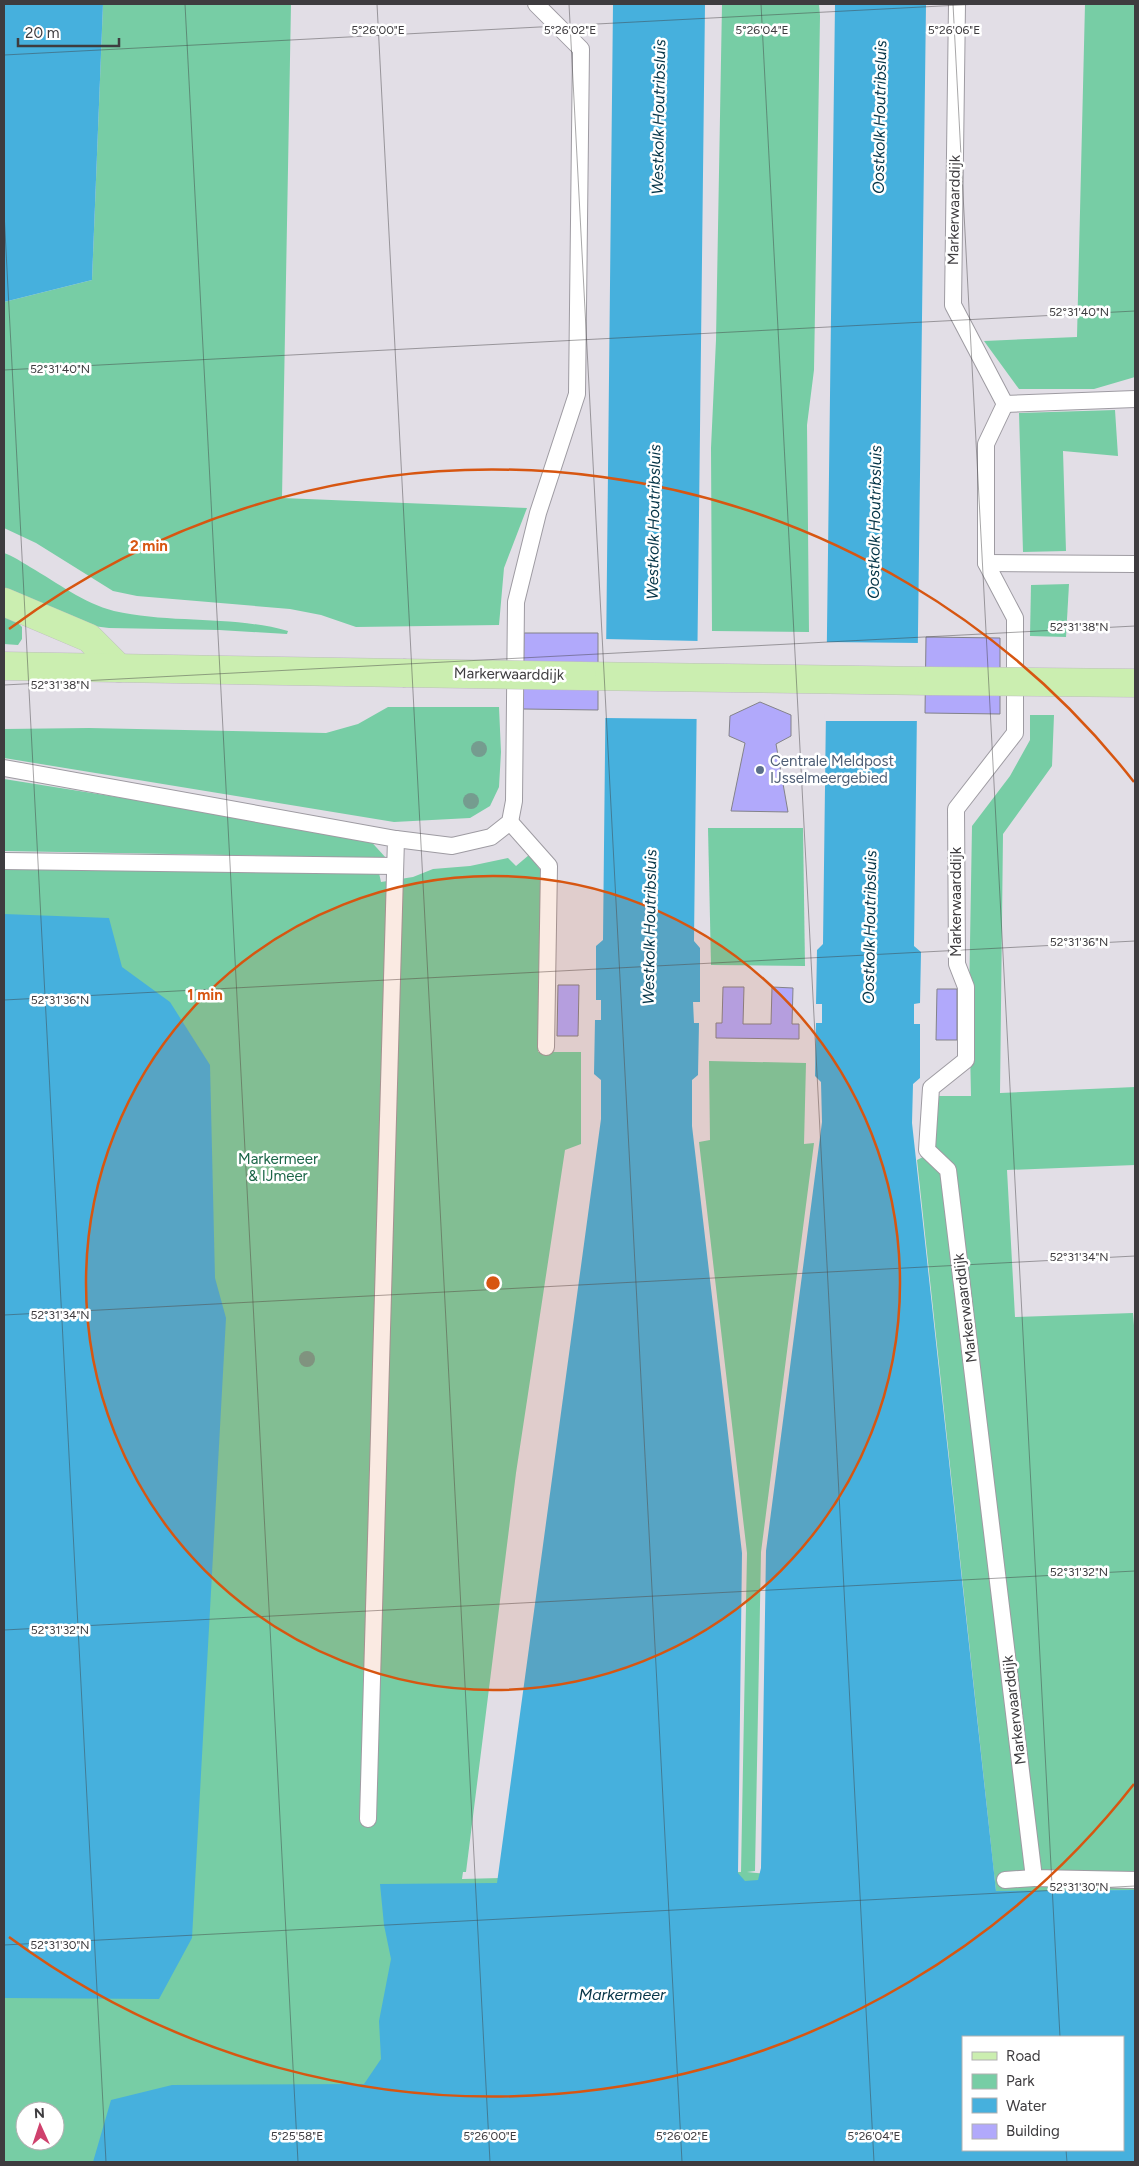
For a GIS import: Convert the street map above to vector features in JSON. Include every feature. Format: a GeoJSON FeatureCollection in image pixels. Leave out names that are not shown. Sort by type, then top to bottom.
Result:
{"type":"FeatureCollection","features":[{"type":"Feature","properties":{"kind":"main road"},"geometry":{"type":"LineString","coordinates":[[4,602],[89,638],[119,668]]}},
{"type":"Feature","properties":{"kind":"main road","name":"Markerwaarddijk"},"geometry":{"type":"LineString","coordinates":[[4,666],[1135,683]]}},
{"type":"Feature","properties":{"kind":"lane"},"geometry":{"type":"LineString","coordinates":[[4,768],[396,839],[452,846],[491,838],[510,822],[514,800],[516,602],[538,513],[577,394],[581,49],[536,4]]}},
{"type":"Feature","properties":{"kind":"lane","name":"Markerwaarddijk"},"geometry":{"type":"LineString","coordinates":[[957,4],[953,305],[1005,404]]}},
{"type":"Feature","properties":{"kind":"lane"},"geometry":{"type":"LineString","coordinates":[[1135,399],[1005,404],[986,444],[986,563],[1135,564]]}},
{"type":"Feature","properties":{"kind":"lane","name":"Markerwaarddijk"},"geometry":{"type":"LineString","coordinates":[[986,563],[1015,618],[1014,734],[956,809],[957,964],[966,987],[966,1060],[931,1088],[927,1150],[948,1170],[1034,1878]]}},
{"type":"Feature","properties":{"kind":"lane"},"geometry":{"type":"LineString","coordinates":[[510,822],[549,866],[546,1047]]}},
{"type":"Feature","properties":{"kind":"lane"},"geometry":{"type":"LineString","coordinates":[[368,1819],[396,839]]}},
{"type":"Feature","properties":{"kind":"lane"},"geometry":{"type":"LineString","coordinates":[[4,861],[394,866]]}},
{"type":"Feature","properties":{"kind":"lane"},"geometry":{"type":"LineString","coordinates":[[1005,1880],[1034,1878],[1135,1880]]}},
{"type":"Feature","properties":{"kind":"green space"},"geometry":{"type":"Polygon","coordinates":[[[103,4],[291,4],[282,498],[527,508],[504,568],[499,625],[356,627],[321,615],[290,609],[137,596],[113,591],[36,543],[4,528],[4,302],[92,280],[103,4]]]}},
{"type":"Feature","properties":{"kind":"green space"},"geometry":{"type":"Polygon","coordinates":[[[722,4],[819,4],[814,370],[807,425],[809,632],[712,631],[711,448],[716,340],[722,4]]]}},
{"type":"Feature","properties":{"kind":"green space"},"geometry":{"type":"Polygon","coordinates":[[[1085,4],[1135,4],[1135,377],[1094,389],[1019,389],[984,341],[1077,337],[1085,4]]]}},
{"type":"Feature","properties":{"kind":"green space"},"geometry":{"type":"Polygon","coordinates":[[[1115,410],[1118,456],[1063,451],[1066,551],[1023,552],[1019,413],[1115,410]]]}},
{"type":"Feature","properties":{"kind":"green space"},"geometry":{"type":"Polygon","coordinates":[[[4,553],[81,598],[114,611],[157,617],[245,623],[288,631],[287,634],[93,626],[4,589],[4,553]]]}},
{"type":"Feature","properties":{"kind":"green space"},"geometry":{"type":"Polygon","coordinates":[[[1069,584],[1066,637],[1030,636],[1031,585],[1069,584]]]}},
{"type":"Feature","properties":{"kind":"green space"},"geometry":{"type":"Polygon","coordinates":[[[6,615],[22,627],[22,639],[18,645],[4,644],[4,617],[6,615]]]}},
{"type":"Feature","properties":{"kind":"green space"},"geometry":{"type":"Polygon","coordinates":[[[388,707],[499,707],[501,752],[499,787],[490,806],[470,818],[394,822],[4,758],[4,729],[89,728],[326,733],[358,724],[388,707]]]}},
{"type":"Feature","properties":{"kind":"green space"},"geometry":{"type":"Polygon","coordinates":[[[1030,715],[1054,715],[1052,766],[1003,834],[1000,1093],[1135,1087],[1135,1165],[1007,1170],[1015,1317],[1133,1313],[1135,1338],[1135,1890],[996,1892],[917,1160],[935,1151],[934,1096],[971,1096],[969,1002],[972,826],[1010,776],[1030,740],[1030,715]]]}},
{"type":"Feature","properties":{"kind":"green space"},"geometry":{"type":"Polygon","coordinates":[[[4,779],[367,837],[386,858],[4,851],[4,779]]]}},
{"type":"Feature","properties":{"kind":"green space"},"geometry":{"type":"Polygon","coordinates":[[[708,828],[803,828],[805,966],[711,965],[708,828]]]}},
{"type":"Feature","properties":{"kind":"green space","name":"Markermeer & IJmeer"},"geometry":{"type":"Polygon","coordinates":[[[4,854],[379,873],[381,882],[413,877],[433,869],[470,866],[508,858],[516,866],[529,855],[542,872],[538,1052],[581,1052],[581,1144],[565,1150],[516,1473],[466,1872],[463,1872],[462,1879],[741,1872],[747,1553],[699,1142],[710,1140],[709,1061],[806,1063],[804,1144],[814,1143],[761,1552],[755,1871],[747,1872],[998,1896],[1135,1903],[1135,2162],[4,2162],[4,854]]]}},
{"type":"Feature","properties":{"kind":"water"},"geometry":{"type":"Polygon","coordinates":[[[4,4],[103,4],[92,280],[4,302],[4,4]]]}},
{"type":"Feature","properties":{"kind":"water","name":"Markermeer"},"geometry":{"type":"Polygon","coordinates":[[[613,4],[705,4],[694,941],[700,948],[700,1002],[693,1002],[694,1023],[699,1023],[698,1075],[692,1080],[692,1126],[742,1553],[738,1873],[745,1881],[758,1880],[761,1868],[766,1551],[822,1122],[821,1082],[815,1076],[816,1023],[822,1023],[822,1004],[816,1004],[817,950],[823,944],[835,4],[926,4],[914,946],[921,952],[920,1003],[914,1004],[914,1024],[920,1024],[920,1078],[913,1084],[912,1123],[996,1891],[1135,1890],[1135,2162],[93,2162],[111,2100],[172,2085],[364,2084],[381,2059],[379,2021],[391,1959],[384,1925],[380,1884],[497,1883],[601,1119],[601,1080],[594,1074],[595,1020],[601,1020],[601,1000],[596,1000],[596,946],[603,940],[613,4]]]}},
{"type":"Feature","properties":{"kind":"water"},"geometry":{"type":"Polygon","coordinates":[[[4,914],[109,918],[122,967],[170,1002],[210,1065],[215,1278],[226,1318],[192,1938],[159,1999],[4,1998],[4,914]]]}},
{"type":"Feature","properties":{"kind":"pier"},"geometry":{"type":"Polygon","coordinates":[[[604,639],[700,641],[699,719],[603,718],[604,639]]]}},
{"type":"Feature","properties":{"kind":"pier"},"geometry":{"type":"Polygon","coordinates":[[[825,642],[920,643],[919,721],[824,721],[825,642]]]}},
{"type":"Feature","properties":{"kind":"building"},"geometry":{"type":"Polygon","coordinates":[[[524,633],[598,633],[598,710],[523,709],[524,633]]]}},
{"type":"Feature","properties":{"kind":"building"},"geometry":{"type":"Polygon","coordinates":[[[926,637],[1000,638],[1000,714],[925,713],[926,637]]]}},
{"type":"Feature","properties":{"kind":"building"},"geometry":{"type":"Polygon","coordinates":[[[760,702],[791,715],[791,736],[776,744],[788,812],[731,811],[745,743],[729,736],[730,716],[760,702]]]}},
{"type":"Feature","properties":{"kind":"building"},"geometry":{"type":"Polygon","coordinates":[[[558,985],[579,985],[578,1036],[557,1036],[558,985]]]}},
{"type":"Feature","properties":{"kind":"building"},"geometry":{"type":"Polygon","coordinates":[[[723,987],[744,987],[743,1024],[771,1024],[772,987],[793,988],[792,1024],[799,1024],[799,1039],[716,1038],[716,1023],[722,1023],[723,987]]]}},
{"type":"Feature","properties":{"kind":"building"},"geometry":{"type":"Polygon","coordinates":[[[937,989],[957,989],[957,1040],[936,1040],[937,989]]]}},
{"type":"Feature","properties":{"kind":"place","name":"Centrale Meldpost IJsselmeergebied"},"geometry":{"type":"Point","coordinates":[760,770]}},
{"type":"Feature","properties":{"kind":"water label","name":"Westkolk Houtribsluis"},"geometry":{"type":"Point","coordinates":[658,117]}},
{"type":"Feature","properties":{"kind":"water label","name":"Oostkolk Houtribsluis"},"geometry":{"type":"Point","coordinates":[879,117]}},
{"type":"Feature","properties":{"kind":"water label","name":"Westkolk Houtribsluis"},"geometry":{"type":"Point","coordinates":[653,522]}},
{"type":"Feature","properties":{"kind":"water label","name":"Oostkolk Houtribsluis"},"geometry":{"type":"Point","coordinates":[874,522]}},
{"type":"Feature","properties":{"kind":"water label","name":"Westkolk Houtribsluis"},"geometry":{"type":"Point","coordinates":[649,927]}},
{"type":"Feature","properties":{"kind":"water label","name":"Oostkolk Houtribsluis"},"geometry":{"type":"Point","coordinates":[869,927]}}]}
